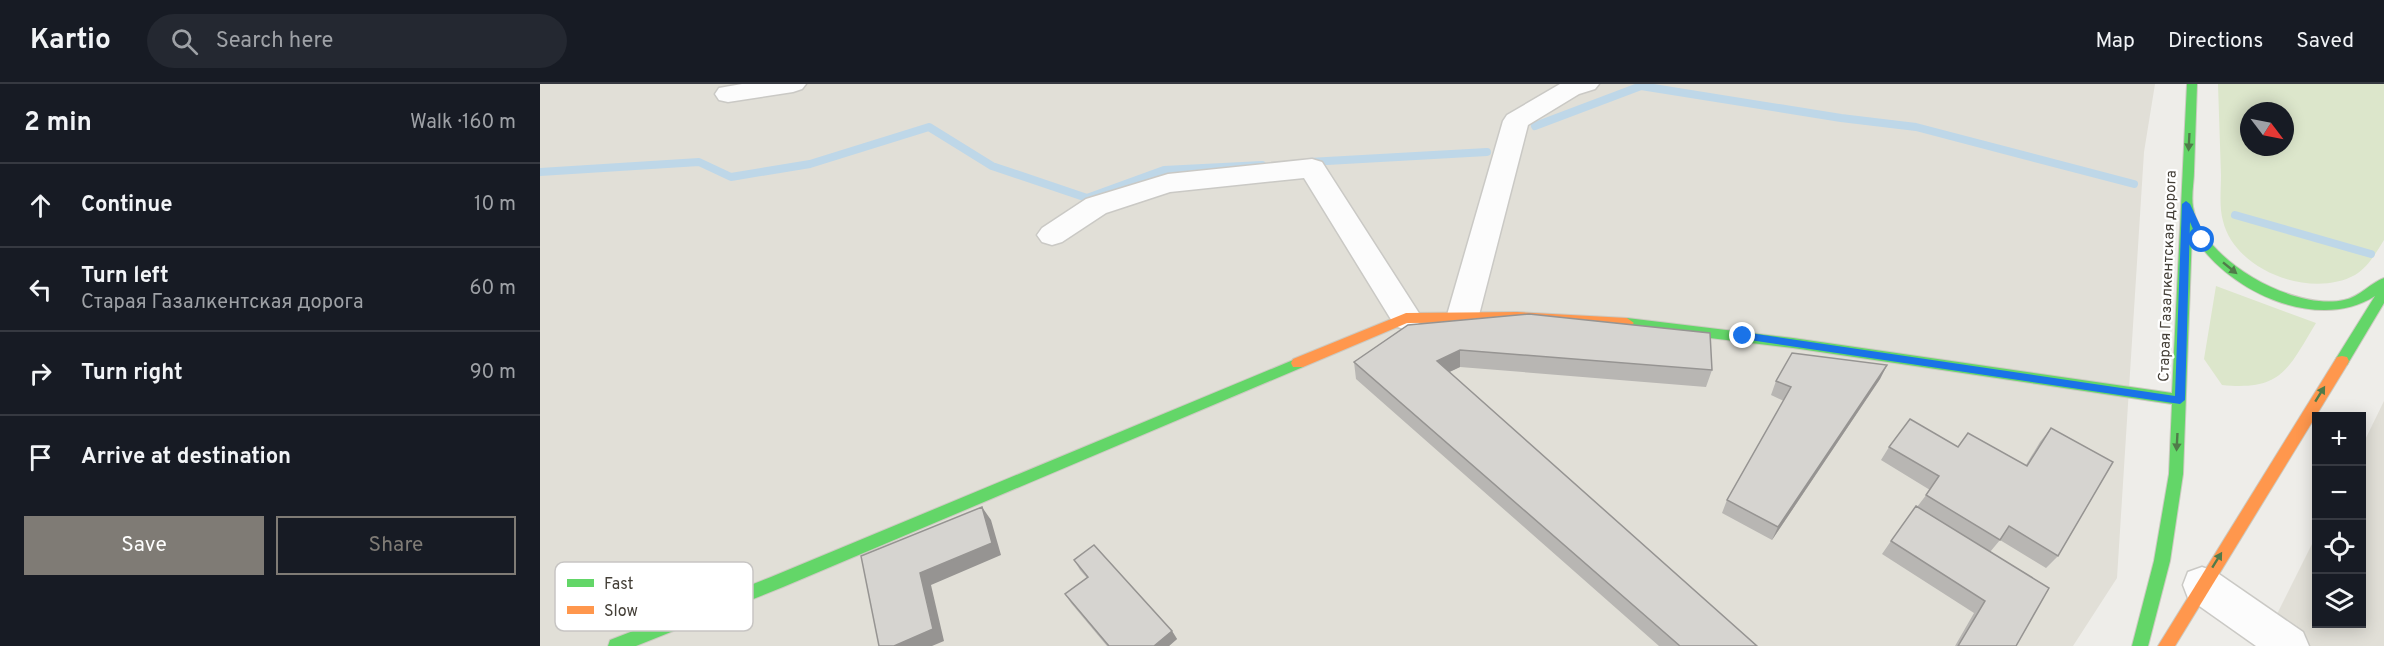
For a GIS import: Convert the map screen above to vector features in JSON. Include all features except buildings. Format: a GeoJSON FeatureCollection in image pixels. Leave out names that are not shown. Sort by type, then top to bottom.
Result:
{"type":"FeatureCollection","features":[{"type":"Feature","properties":{"kind":"main road","name":"Старая Газалкентская дорога"},"geometry":{"type":"LineString","coordinates":[[2140,646],[2153,605],[2167,537],[2176,474],[2192,84]]}},
{"type":"Feature","properties":{"kind":"main road"},"geometry":{"type":"LineString","coordinates":[[2186,204],[2202,240],[2225,264],[2257,285],[2295,302],[2317,307],[2337,307],[2350,304],[2384,283]]}},
{"type":"Feature","properties":{"kind":"main road"},"geometry":{"type":"LineString","coordinates":[[2166,646],[2384,292]]}},
{"type":"Feature","properties":{"kind":"main road"},"geometry":{"type":"LineString","coordinates":[[753,591],[1406,318],[1463,315],[1588,318],[1743,336],[2180,400]]}},
{"type":"Feature","properties":{"kind":"main road"},"geometry":{"type":"LineString","coordinates":[[616,646],[654,631]]}},
{"type":"Feature","properties":{"kind":"street"},"geometry":{"type":"LineString","coordinates":[[728,94],[793,84]]}},
{"type":"Feature","properties":{"kind":"street"},"geometry":{"type":"LineString","coordinates":[[1463,315],[1515,121],[1570,89],[1586,84]]}},
{"type":"Feature","properties":{"kind":"street"},"geometry":{"type":"LineString","coordinates":[[1052,235],[1096,206],[1168,183],[1312,168],[1406,318]]}},
{"type":"Feature","properties":{"kind":"street"},"geometry":{"type":"LineString","coordinates":[[2202,585],[2289,646]]}},
{"type":"Feature","properties":{"kind":"shaded area"},"geometry":{"type":"Polygon","coordinates":[[[540,84],[2155,84],[2144,152],[2117,578],[2073,646],[540,646],[540,84]]]}},
{"type":"Feature","properties":{"kind":"shaded area"},"geometry":{"type":"Polygon","coordinates":[[[2384,401],[2384,646],[2261,646],[2312,544],[2312,628],[2366,628],[2366,438],[2384,401]]]}},
{"type":"Feature","properties":{"kind":"green space"},"geometry":{"type":"Polygon","coordinates":[[[2218,84],[2384,84],[2384,240],[2364,268],[2355,275],[2337,282],[2318,284],[2297,282],[2277,276],[2258,266],[2242,254],[2230,239],[2222,216],[2218,84]]]}},
{"type":"Feature","properties":{"kind":"green space"},"geometry":{"type":"Polygon","coordinates":[[[2216,286],[2316,323],[2298,353],[2281,374],[2258,384],[2222,385],[2204,359],[2216,286]]]}},
{"type":"Feature","properties":{"kind":"waterway"},"geometry":{"type":"LineString","coordinates":[[1535,126],[1641,86],[1841,118],[1916,127],[2134,184]]}},
{"type":"Feature","properties":{"kind":"waterway"},"geometry":{"type":"LineString","coordinates":[[540,172],[699,162],[731,177],[810,164],[929,127],[992,166],[1087,198],[1164,170],[1262,165]]}},
{"type":"Feature","properties":{"kind":"waterway"},"geometry":{"type":"LineString","coordinates":[[1309,162],[1487,152]]}},
{"type":"Feature","properties":{"kind":"waterway"},"geometry":{"type":"LineString","coordinates":[[2235,215],[2371,254]]}},
{"type":"Feature","properties":{"kind":"traffic: fast"},"geometry":{"type":"LineString","coordinates":[[2140,646],[2162,561],[2176,474],[2192,84]]}},
{"type":"Feature","properties":{"kind":"traffic: fast"},"geometry":{"type":"LineString","coordinates":[[2187,208],[2203,241],[2215,255],[2248,280],[2286,300],[2326,307],[2350,304],[2384,283]]}},
{"type":"Feature","properties":{"kind":"traffic: fast"},"geometry":{"type":"LineString","coordinates":[[2342,361],[2384,292]]}},
{"type":"Feature","properties":{"kind":"traffic: fast"},"geometry":{"type":"LineString","coordinates":[[1627,323],[1793,343],[2179,400]]}},
{"type":"Feature","properties":{"kind":"traffic: fast"},"geometry":{"type":"LineString","coordinates":[[753,592],[1298,363]]}},
{"type":"Feature","properties":{"kind":"traffic: fast"},"geometry":{"type":"LineString","coordinates":[[616,646],[654,631]]}},
{"type":"Feature","properties":{"kind":"traffic: slow"},"geometry":{"type":"LineString","coordinates":[[1298,363],[1406,318],[1517,317],[1627,323]]}},
{"type":"Feature","properties":{"kind":"traffic: slow"},"geometry":{"type":"LineString","coordinates":[[2166,646],[2342,361]]}},
{"type":"Feature","properties":{"kind":"route"},"geometry":{"type":"LineString","coordinates":[[1743,336],[2180,400],[2186,204],[2192,222],[2202,240]]}}]}
